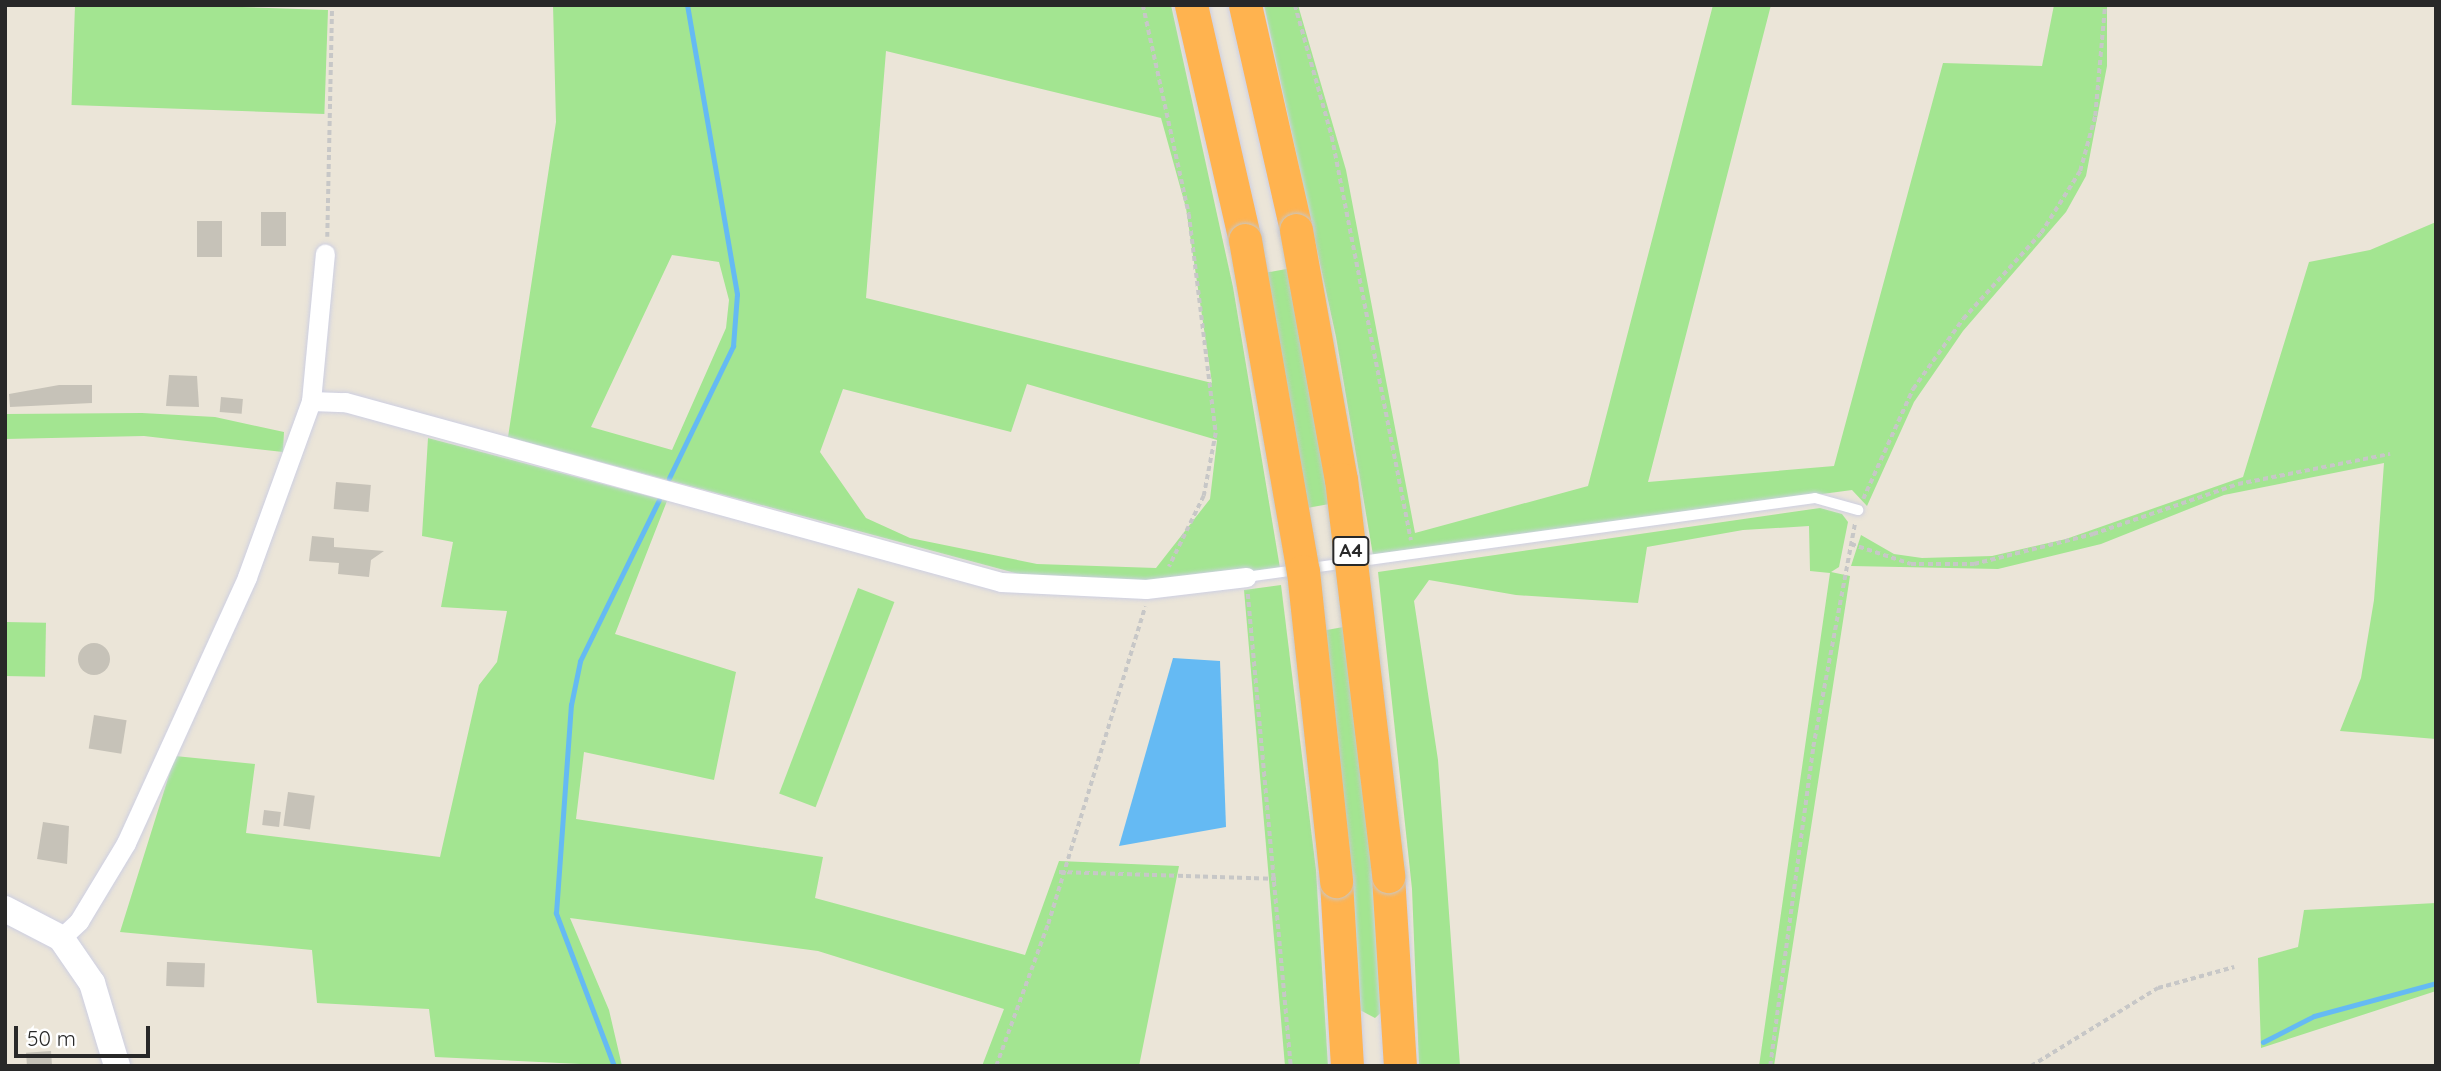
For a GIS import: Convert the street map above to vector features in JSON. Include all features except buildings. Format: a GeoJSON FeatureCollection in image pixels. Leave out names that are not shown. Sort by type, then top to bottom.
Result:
{"type":"FeatureCollection","features":[{"type":"Feature","properties":{"kind":"highway","name":"A4"},"geometry":{"type":"LineString","coordinates":[[1191,5],[1245,240],[1303,571],[1336,881],[1347,1066]]}},
{"type":"Feature","properties":{"kind":"highway","name":"A4"},"geometry":{"type":"LineString","coordinates":[[1245,5],[1296,230],[1341,479],[1388,876],[1400,1066]]}},
{"type":"Feature","properties":{"kind":"street"},"geometry":{"type":"LineString","coordinates":[[61,938],[79,921],[126,842],[247,577],[311,401],[325,254]]}},
{"type":"Feature","properties":{"kind":"street"},"geometry":{"type":"LineString","coordinates":[[311,401],[345,402],[1001,582],[1146,590],[1246,577]]}},
{"type":"Feature","properties":{"kind":"street"},"geometry":{"type":"LineString","coordinates":[[5,908],[61,938],[92,984],[117,1066]]}},
{"type":"Feature","properties":{"kind":"lane"},"geometry":{"type":"LineString","coordinates":[[1246,577],[1815,498],[1858,510]]}},
{"type":"Feature","properties":{"kind":"path"},"geometry":{"type":"LineString","coordinates":[[325,254],[333,196],[332,5]]}},
{"type":"Feature","properties":{"kind":"path"},"geometry":{"type":"LineString","coordinates":[[1143,5],[1189,214],[1216,432],[1204,496],[1178,542],[1167,587]]}},
{"type":"Feature","properties":{"kind":"path"},"geometry":{"type":"LineString","coordinates":[[1295,5],[1357,251],[1414,553]]}},
{"type":"Feature","properties":{"kind":"path"},"geometry":{"type":"LineString","coordinates":[[1770,1066],[1813,747],[1858,510],[1913,389],[1963,319],[2041,233],[2080,172],[2095,116],[2105,5]]}},
{"type":"Feature","properties":{"kind":"path"},"geometry":{"type":"LineString","coordinates":[[1851,544],[1911,564],[1974,564],[2092,534],[2238,484],[2390,454]]}},
{"type":"Feature","properties":{"kind":"path"},"geometry":{"type":"LineString","coordinates":[[1246,577],[1277,879],[1291,1066]]}},
{"type":"Feature","properties":{"kind":"path"},"geometry":{"type":"LineString","coordinates":[[996,1066],[1048,924],[1059,872],[1137,641],[1146,590]]}},
{"type":"Feature","properties":{"kind":"path"},"geometry":{"type":"LineString","coordinates":[[1059,872],[1277,879]]}},
{"type":"Feature","properties":{"kind":"path"},"geometry":{"type":"LineString","coordinates":[[2031,1066],[2158,988],[2234,967]]}},
{"type":"Feature","properties":{"kind":"green space"},"geometry":{"type":"Polygon","coordinates":[[[75,5],[185,5],[328,10],[324,114],[72,105],[75,5]]]}},
{"type":"Feature","properties":{"kind":"green space"},"geometry":{"type":"Polygon","coordinates":[[[553,5],[1171,5],[1233,287],[1280,568],[1144,584],[1019,574],[508,437],[556,122],[553,5]],[[886,51],[866,298],[1212,383],[1186,208],[1161,118],[886,51]],[[672,255],[591,427],[672,450],[726,328],[729,300],[719,262],[672,255]],[[1027,384],[1011,432],[843,389],[820,452],[866,518],[910,538],[1037,564],[1156,568],[1210,499],[1217,440],[1027,384]]]}},
{"type":"Feature","properties":{"kind":"green space"},"geometry":{"type":"Polygon","coordinates":[[[1264,5],[1298,5],[1346,170],[1415,533],[1588,486],[1713,5],[1771,5],[1648,482],[1834,466],[1943,63],[2042,66],[2054,5],[2107,5],[2107,66],[2086,176],[2066,212],[1963,331],[1914,402],[1867,506],[1852,490],[1373,555],[1336,337],[1264,5]]]}},
{"type":"Feature","properties":{"kind":"green space"},"geometry":{"type":"Polygon","coordinates":[[[2436,222],[2436,739],[2340,731],[2361,678],[2374,600],[2384,463],[2224,495],[2101,544],[1998,569],[1851,566],[1861,535],[1894,554],[1922,558],[1992,556],[2066,539],[2243,477],[2309,262],[2370,250],[2436,222]]]}},
{"type":"Feature","properties":{"kind":"green space"},"geometry":{"type":"Polygon","coordinates":[[[1292,268],[1334,503],[1307,508],[1265,273],[1292,268]]]}},
{"type":"Feature","properties":{"kind":"green space"},"geometry":{"type":"Polygon","coordinates":[[[142,413],[215,417],[284,432],[283,452],[144,436],[5,439],[5,414],[142,413]]]}},
{"type":"Feature","properties":{"kind":"green space"},"geometry":{"type":"Polygon","coordinates":[[[428,438],[667,501],[615,634],[736,672],[714,780],[584,752],[576,819],[823,857],[815,898],[1025,955],[1059,861],[1179,866],[1139,1066],[982,1066],[1004,1009],[818,951],[570,918],[609,1010],[622,1066],[435,1057],[429,1009],[317,1003],[312,950],[120,932],[175,756],[255,764],[246,833],[440,857],[479,685],[497,662],[507,611],[441,607],[453,542],[422,536],[428,438]]]}},
{"type":"Feature","properties":{"kind":"green space"},"geometry":{"type":"Polygon","coordinates":[[[1820,508],[1842,514],[1848,522],[1839,567],[1831,572],[1850,576],[1774,1066],[1759,1066],[1830,573],[1810,571],[1809,526],[1743,530],[1647,547],[1638,603],[1516,595],[1429,580],[1414,601],[1438,760],[1460,1066],[1419,1066],[1412,889],[1378,572],[1820,508]]]}},
{"type":"Feature","properties":{"kind":"green space"},"geometry":{"type":"Polygon","coordinates":[[[1281,585],[1316,870],[1328,1066],[1285,1066],[1244,590],[1281,585]]]}},
{"type":"Feature","properties":{"kind":"green space"},"geometry":{"type":"Polygon","coordinates":[[[858,588],[894,602],[816,807],[779,793],[858,588]]]}},
{"type":"Feature","properties":{"kind":"green space"},"geometry":{"type":"Polygon","coordinates":[[[5,622],[46,623],[45,677],[5,676],[5,622]]]}},
{"type":"Feature","properties":{"kind":"green space"},"geometry":{"type":"Polygon","coordinates":[[[1349,626],[1385,1009],[1375,1018],[1358,1009],[1321,631],[1349,626]]]}},
{"type":"Feature","properties":{"kind":"green space"},"geometry":{"type":"Polygon","coordinates":[[[2436,903],[2436,991],[2261,1048],[2258,958],[2298,947],[2304,910],[2436,903]]]}},
{"type":"Feature","properties":{"kind":"water"},"geometry":{"type":"Polygon","coordinates":[[[1173,658],[1220,661],[1226,827],[1119,846],[1173,658]]]}},
{"type":"Feature","properties":{"kind":"waterway"},"geometry":{"type":"LineString","coordinates":[[669,478],[733,346],[737,294],[687,5]]}},
{"type":"Feature","properties":{"kind":"waterway"},"geometry":{"type":"LineString","coordinates":[[614,1066],[556,913],[571,705],[580,661],[659,500]]}},
{"type":"Feature","properties":{"kind":"waterway"},"geometry":{"type":"LineString","coordinates":[[2263,1042],[2314,1016],[2436,983]]}}]}
